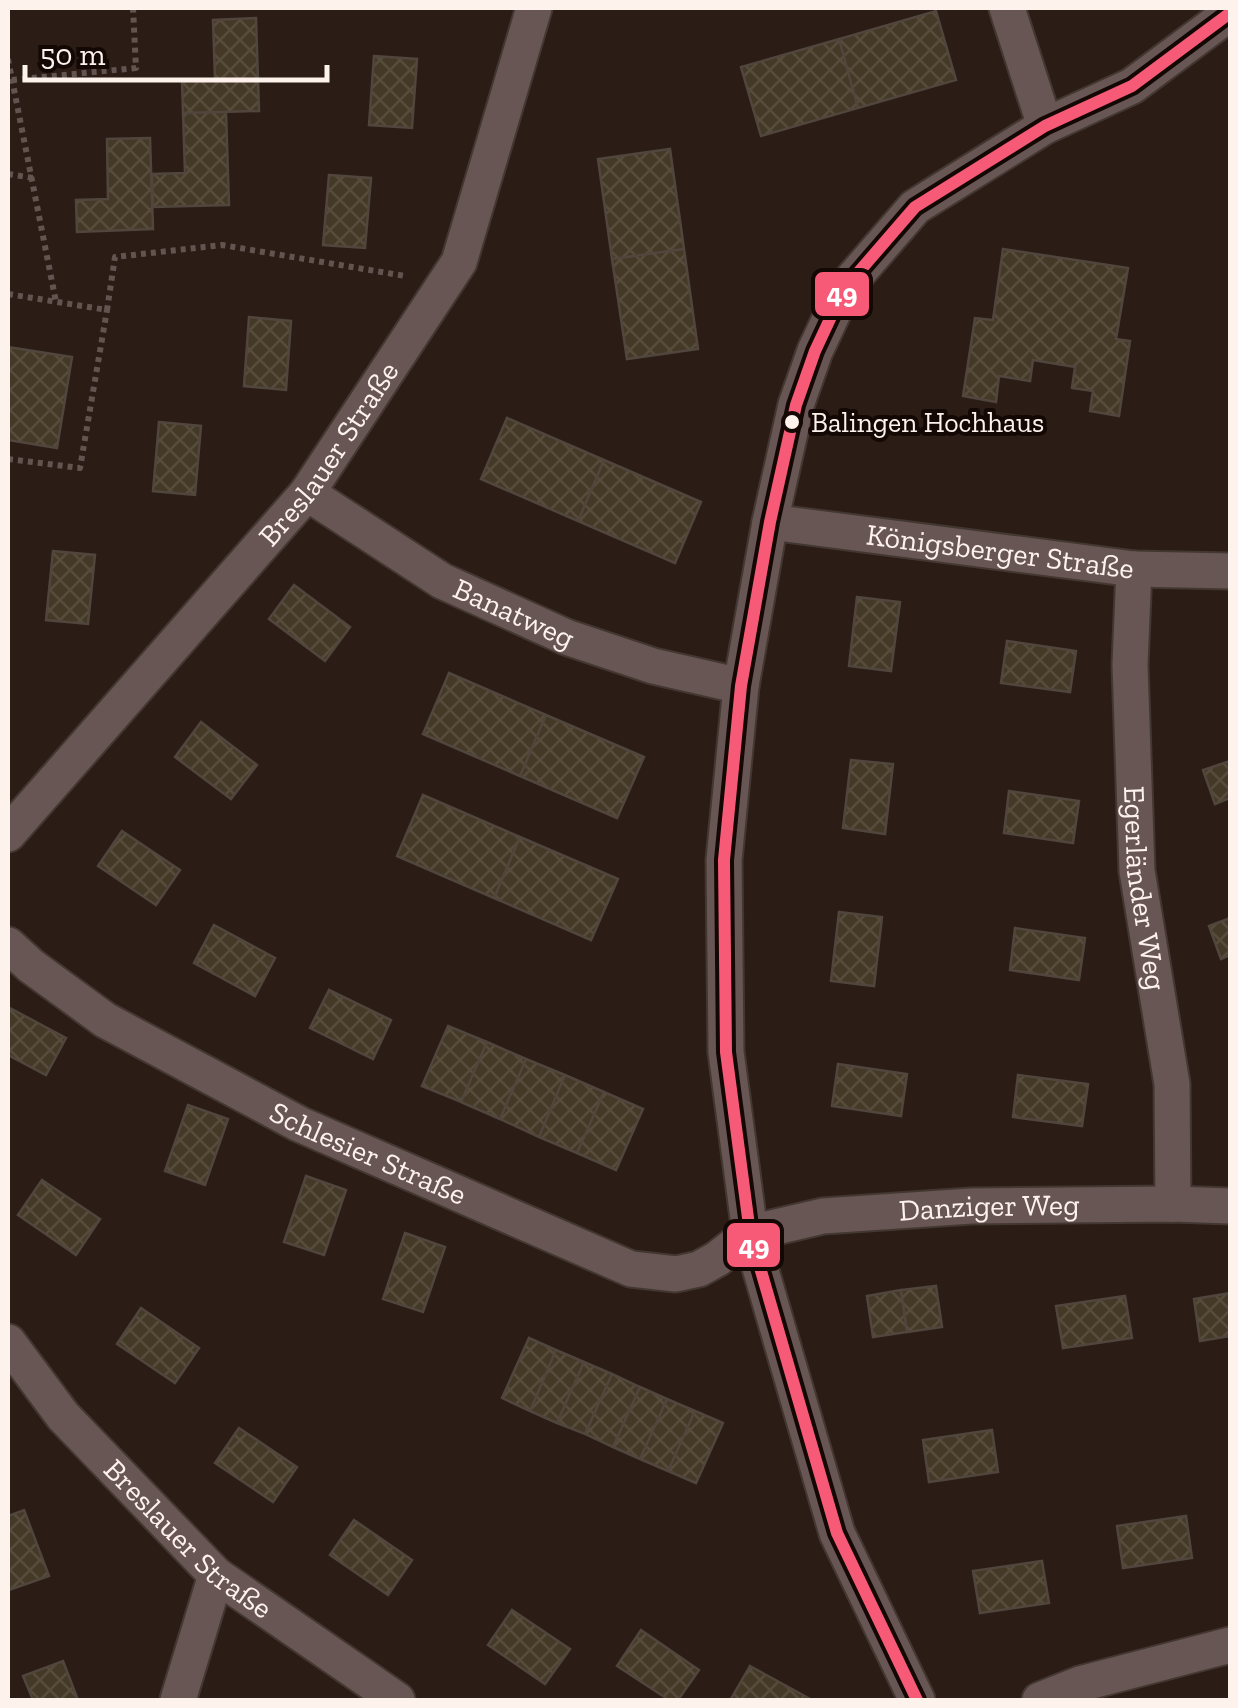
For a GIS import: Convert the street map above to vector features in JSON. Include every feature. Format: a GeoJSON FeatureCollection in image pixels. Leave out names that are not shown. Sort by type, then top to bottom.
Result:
{"type":"FeatureCollection","features":[{"type":"Feature","properties":{"kind":"street","name":"Breslauer Straße"},"geometry":{"type":"LineString","coordinates":[[8,834],[307,494],[459,262],[534,8]]}},
{"type":"Feature","properties":{"kind":"street"},"geometry":{"type":"LineString","coordinates":[[1007,8],[1045,126]]}},
{"type":"Feature","properties":{"kind":"street"},"geometry":{"type":"LineString","coordinates":[[917,1700],[837,1533],[750,1233],[726,1052],[724,860],[740,686],[770,522],[796,405],[814,351],[844,289],[915,207],[1045,126],[1132,86],[1230,13]]}},
{"type":"Feature","properties":{"kind":"street","name":"Banatweg"},"geometry":{"type":"LineString","coordinates":[[307,494],[442,581],[566,637],[653,666],[740,686]]}},
{"type":"Feature","properties":{"kind":"street","name":"Königsberger Straße"},"geometry":{"type":"LineString","coordinates":[[770,522],[1134,569],[1230,571]]}},
{"type":"Feature","properties":{"kind":"street","name":"Egerländer Weg"},"geometry":{"type":"LineString","coordinates":[[1134,569],[1130,665],[1137,871],[1172,1084],[1173,1204]]}},
{"type":"Feature","properties":{"kind":"street","name":"Schlesier Straße"},"geometry":{"type":"LineString","coordinates":[[8,945],[105,1020],[299,1124],[631,1268],[676,1274],[700,1269],[750,1233]]}},
{"type":"Feature","properties":{"kind":"street","name":"Danziger Weg"},"geometry":{"type":"LineString","coordinates":[[750,1233],[823,1216],[971,1206],[1230,1206]]}},
{"type":"Feature","properties":{"kind":"street","name":"Breslauer Straße"},"geometry":{"type":"LineString","coordinates":[[8,1342],[63,1416],[216,1575],[398,1700]]}},
{"type":"Feature","properties":{"kind":"street"},"geometry":{"type":"LineString","coordinates":[[178,1700],[216,1575]]}},
{"type":"Feature","properties":{"kind":"street"},"geometry":{"type":"LineString","coordinates":[[1040,1700],[1080,1684],[1230,1644]]}},
{"type":"Feature","properties":{"kind":"path"},"geometry":{"type":"LineString","coordinates":[[12,80],[136,68],[133,8]]}},
{"type":"Feature","properties":{"kind":"path"},"geometry":{"type":"LineString","coordinates":[[8,59],[56,302]]}},
{"type":"Feature","properties":{"kind":"path"},"geometry":{"type":"LineString","coordinates":[[8,174],[33,178]]}},
{"type":"Feature","properties":{"kind":"path"},"geometry":{"type":"LineString","coordinates":[[8,459],[80,468],[115,257],[222,245],[446,282]]}},
{"type":"Feature","properties":{"kind":"path"},"geometry":{"type":"LineString","coordinates":[[8,294],[106,310]]}},
{"type":"Feature","properties":{"kind":"building"},"geometry":{"type":"Polygon","coordinates":[[[936,11],[956,80],[858,108],[839,39],[936,11]]]}},
{"type":"Feature","properties":{"kind":"building"},"geometry":{"type":"Polygon","coordinates":[[[256,18],[259,111],[183,113],[182,80],[215,79],[213,20],[256,18]]]}},
{"type":"Feature","properties":{"kind":"building"},"geometry":{"type":"Polygon","coordinates":[[[839,39],[858,108],[761,136],[741,67],[839,39]]]}},
{"type":"Feature","properties":{"kind":"building"},"geometry":{"type":"Polygon","coordinates":[[[374,56],[417,59],[412,128],[369,125],[374,56]]]}},
{"type":"Feature","properties":{"kind":"building"},"geometry":{"type":"Polygon","coordinates":[[[226,112],[229,205],[153,207],[152,174],[185,173],[183,113],[226,112]]]}},
{"type":"Feature","properties":{"kind":"building"},"geometry":{"type":"Polygon","coordinates":[[[150,138],[153,229],[77,232],[76,200],[108,199],[107,139],[150,138]]]}},
{"type":"Feature","properties":{"kind":"building"},"geometry":{"type":"Polygon","coordinates":[[[670,149],[684,249],[612,259],[598,159],[670,149]]]}},
{"type":"Feature","properties":{"kind":"building"},"geometry":{"type":"Polygon","coordinates":[[[329,175],[371,178],[365,248],[323,245],[329,175]]]}},
{"type":"Feature","properties":{"kind":"building"},"geometry":{"type":"Polygon","coordinates":[[[684,249],[698,349],[627,359],[612,259],[684,249]]]}},
{"type":"Feature","properties":{"kind":"building"},"geometry":{"type":"Polygon","coordinates":[[[1003,249],[1128,268],[1116,339],[1130,341],[1119,416],[1090,411],[1093,391],[1072,388],[1075,367],[1033,360],[1030,381],[999,376],[996,402],[963,396],[975,318],[993,320],[1003,249]]]}},
{"type":"Feature","properties":{"kind":"building"},"geometry":{"type":"Polygon","coordinates":[[[249,317],[291,321],[286,390],[244,386],[249,317]]]}},
{"type":"Feature","properties":{"kind":"building"},"geometry":{"type":"Polygon","coordinates":[[[8,347],[72,357],[57,448],[8,440],[8,347]]]}},
{"type":"Feature","properties":{"kind":"building"},"geometry":{"type":"Polygon","coordinates":[[[507,418],[604,460],[578,521],[481,479],[507,418]]]}},
{"type":"Feature","properties":{"kind":"building"},"geometry":{"type":"Polygon","coordinates":[[[159,422],[201,426],[195,495],[153,491],[159,422]]]}},
{"type":"Feature","properties":{"kind":"building"},"geometry":{"type":"Polygon","coordinates":[[[604,460],[701,502],[675,563],[578,521],[604,460]]]}},
{"type":"Feature","properties":{"kind":"building"},"geometry":{"type":"Polygon","coordinates":[[[53,551],[95,555],[88,624],[46,620],[53,551]]]}},
{"type":"Feature","properties":{"kind":"building"},"geometry":{"type":"Polygon","coordinates":[[[294,585],[350,627],[325,661],[269,619],[294,585]]]}},
{"type":"Feature","properties":{"kind":"building"},"geometry":{"type":"Polygon","coordinates":[[[857,597],[900,602],[891,671],[849,666],[857,597]]]}},
{"type":"Feature","properties":{"kind":"building"},"geometry":{"type":"Polygon","coordinates":[[[1007,641],[1076,651],[1070,692],[1001,683],[1007,641]]]}},
{"type":"Feature","properties":{"kind":"building"},"geometry":{"type":"Polygon","coordinates":[[[449,673],[546,715],[520,776],[423,734],[449,673]]]}},
{"type":"Feature","properties":{"kind":"building"},"geometry":{"type":"Polygon","coordinates":[[[546,715],[644,757],[617,818],[520,776],[546,715]]]}},
{"type":"Feature","properties":{"kind":"building"},"geometry":{"type":"Polygon","coordinates":[[[201,722],[257,765],[231,799],[175,757],[201,722]]]}},
{"type":"Feature","properties":{"kind":"building"},"geometry":{"type":"Polygon","coordinates":[[[851,760],[893,764],[885,834],[843,828],[851,760]]]}},
{"type":"Feature","properties":{"kind":"building"},"geometry":{"type":"Polygon","coordinates":[[[1230,761],[1230,798],[1215,804],[1203,770],[1230,761]]]}},
{"type":"Feature","properties":{"kind":"building"},"geometry":{"type":"Polygon","coordinates":[[[1009,791],[1079,801],[1073,843],[1004,833],[1009,791]]]}},
{"type":"Feature","properties":{"kind":"building"},"geometry":{"type":"Polygon","coordinates":[[[423,795],[520,837],[494,898],[397,856],[423,795]]]}},
{"type":"Feature","properties":{"kind":"building"},"geometry":{"type":"Polygon","coordinates":[[[122,831],[180,870],[156,905],[98,866],[122,831]]]}},
{"type":"Feature","properties":{"kind":"building"},"geometry":{"type":"Polygon","coordinates":[[[520,837],[618,879],[591,940],[494,898],[520,837]]]}},
{"type":"Feature","properties":{"kind":"building"},"geometry":{"type":"Polygon","coordinates":[[[839,912],[882,917],[874,986],[831,981],[839,912]]]}},
{"type":"Feature","properties":{"kind":"building"},"geometry":{"type":"Polygon","coordinates":[[[1230,918],[1230,955],[1221,959],[1209,926],[1230,918]]]}},
{"type":"Feature","properties":{"kind":"building"},"geometry":{"type":"Polygon","coordinates":[[[214,925],[275,958],[255,996],[194,963],[214,925]]]}},
{"type":"Feature","properties":{"kind":"building"},"geometry":{"type":"Polygon","coordinates":[[[1015,928],[1085,938],[1079,980],[1010,970],[1015,928]]]}},
{"type":"Feature","properties":{"kind":"building"},"geometry":{"type":"Polygon","coordinates":[[[329,990],[391,1020],[373,1059],[310,1028],[329,990]]]}},
{"type":"Feature","properties":{"kind":"building"},"geometry":{"type":"Polygon","coordinates":[[[8,1007],[66,1038],[46,1075],[8,1055],[8,1007]]]}},
{"type":"Feature","properties":{"kind":"building"},"geometry":{"type":"Polygon","coordinates":[[[448,1026],[487,1042],[461,1102],[422,1086],[448,1026]]]}},
{"type":"Feature","properties":{"kind":"building"},"geometry":{"type":"Polygon","coordinates":[[[487,1042],[526,1059],[500,1119],[461,1102],[487,1042]]]}},
{"type":"Feature","properties":{"kind":"building"},"geometry":{"type":"Polygon","coordinates":[[[526,1059],[565,1075],[539,1137],[500,1119],[526,1059]]]}},
{"type":"Feature","properties":{"kind":"building"},"geometry":{"type":"Polygon","coordinates":[[[838,1064],[907,1074],[901,1116],[832,1106],[838,1064]]]}},
{"type":"Feature","properties":{"kind":"building"},"geometry":{"type":"Polygon","coordinates":[[[565,1075],[604,1092],[577,1153],[539,1137],[565,1075]]]}},
{"type":"Feature","properties":{"kind":"building"},"geometry":{"type":"Polygon","coordinates":[[[1018,1075],[1088,1084],[1082,1126],[1013,1117],[1018,1075]]]}},
{"type":"Feature","properties":{"kind":"building"},"geometry":{"type":"Polygon","coordinates":[[[604,1092],[643,1109],[616,1170],[577,1153],[604,1092]]]}},
{"type":"Feature","properties":{"kind":"building"},"geometry":{"type":"Polygon","coordinates":[[[188,1105],[228,1119],[205,1185],[165,1171],[188,1105]]]}},
{"type":"Feature","properties":{"kind":"building"},"geometry":{"type":"Polygon","coordinates":[[[306,1176],[346,1190],[324,1255],[284,1242],[306,1176]]]}},
{"type":"Feature","properties":{"kind":"building"},"geometry":{"type":"Polygon","coordinates":[[[42,1180],[100,1219],[76,1255],[18,1215],[42,1180]]]}},
{"type":"Feature","properties":{"kind":"building"},"geometry":{"type":"Polygon","coordinates":[[[405,1233],[445,1247],[423,1312],[383,1299],[405,1233]]]}},
{"type":"Feature","properties":{"kind":"building"},"geometry":{"type":"Polygon","coordinates":[[[936,1286],[942,1327],[907,1332],[901,1290],[936,1286]]]}},
{"type":"Feature","properties":{"kind":"building"},"geometry":{"type":"Polygon","coordinates":[[[901,1290],[907,1332],[873,1337],[867,1296],[901,1290]]]}},
{"type":"Feature","properties":{"kind":"building"},"geometry":{"type":"Polygon","coordinates":[[[1230,1293],[1230,1336],[1200,1341],[1194,1299],[1230,1293]]]}},
{"type":"Feature","properties":{"kind":"building"},"geometry":{"type":"Polygon","coordinates":[[[1125,1296],[1132,1338],[1063,1348],[1056,1306],[1125,1296]]]}},
{"type":"Feature","properties":{"kind":"building"},"geometry":{"type":"Polygon","coordinates":[[[141,1308],[199,1348],[175,1383],[117,1344],[141,1308]]]}},
{"type":"Feature","properties":{"kind":"building"},"geometry":{"type":"Polygon","coordinates":[[[529,1338],[556,1350],[530,1411],[502,1398],[529,1338]]]}},
{"type":"Feature","properties":{"kind":"building"},"geometry":{"type":"Polygon","coordinates":[[[556,1350],[584,1362],[557,1423],[530,1411],[556,1350]]]}},
{"type":"Feature","properties":{"kind":"building"},"geometry":{"type":"Polygon","coordinates":[[[584,1362],[612,1374],[585,1434],[557,1423],[584,1362]]]}},
{"type":"Feature","properties":{"kind":"building"},"geometry":{"type":"Polygon","coordinates":[[[612,1374],[640,1387],[613,1447],[585,1434],[612,1374]]]}},
{"type":"Feature","properties":{"kind":"building"},"geometry":{"type":"Polygon","coordinates":[[[640,1387],[667,1399],[640,1459],[613,1447],[640,1387]]]}},
{"type":"Feature","properties":{"kind":"building"},"geometry":{"type":"Polygon","coordinates":[[[667,1399],[695,1411],[668,1471],[640,1459],[667,1399]]]}},
{"type":"Feature","properties":{"kind":"building"},"geometry":{"type":"Polygon","coordinates":[[[695,1411],[723,1423],[696,1483],[668,1471],[695,1411]]]}},
{"type":"Feature","properties":{"kind":"building"},"geometry":{"type":"Polygon","coordinates":[[[239,1428],[297,1467],[273,1502],[215,1463],[239,1428]]]}},
{"type":"Feature","properties":{"kind":"building"},"geometry":{"type":"Polygon","coordinates":[[[992,1430],[998,1472],[929,1482],[923,1440],[992,1430]]]}},
{"type":"Feature","properties":{"kind":"building"},"geometry":{"type":"Polygon","coordinates":[[[24,1510],[49,1576],[9,1590],[8,1516],[24,1510]]]}},
{"type":"Feature","properties":{"kind":"building"},"geometry":{"type":"Polygon","coordinates":[[[1186,1516],[1192,1558],[1123,1568],[1117,1526],[1186,1516]]]}},
{"type":"Feature","properties":{"kind":"building"},"geometry":{"type":"Polygon","coordinates":[[[354,1520],[412,1560],[388,1595],[330,1555],[354,1520]]]}},
{"type":"Feature","properties":{"kind":"building"},"geometry":{"type":"Polygon","coordinates":[[[1042,1561],[1049,1603],[980,1613],[973,1571],[1042,1561]]]}},
{"type":"Feature","properties":{"kind":"building"},"geometry":{"type":"Polygon","coordinates":[[[512,1610],[570,1649],[545,1684],[488,1645],[512,1610]]]}},
{"type":"Feature","properties":{"kind":"building"},"geometry":{"type":"Polygon","coordinates":[[[641,1630],[699,1670],[678,1700],[669,1700],[617,1666],[641,1630]]]}},
{"type":"Feature","properties":{"kind":"building"},"geometry":{"type":"Polygon","coordinates":[[[63,1661],[78,1700],[33,1700],[23,1676],[63,1661]]]}},
{"type":"Feature","properties":{"kind":"building"},"geometry":{"type":"Polygon","coordinates":[[[750,1666],[812,1700],[731,1699],[750,1666]]]}},
{"type":"Feature","properties":{"kind":"transit line","name":"49"},"geometry":{"type":"LineString","coordinates":[[917,1700],[837,1533],[750,1233],[726,1052],[724,860],[741,686],[770,522],[796,405],[815,351],[844,289],[915,207],[1045,126],[1132,86],[1230,13]]}},
{"type":"Feature","properties":{"kind":"place","name":"Balingen Hochhaus"},"geometry":{"type":"Point","coordinates":[792,422]}}]}
